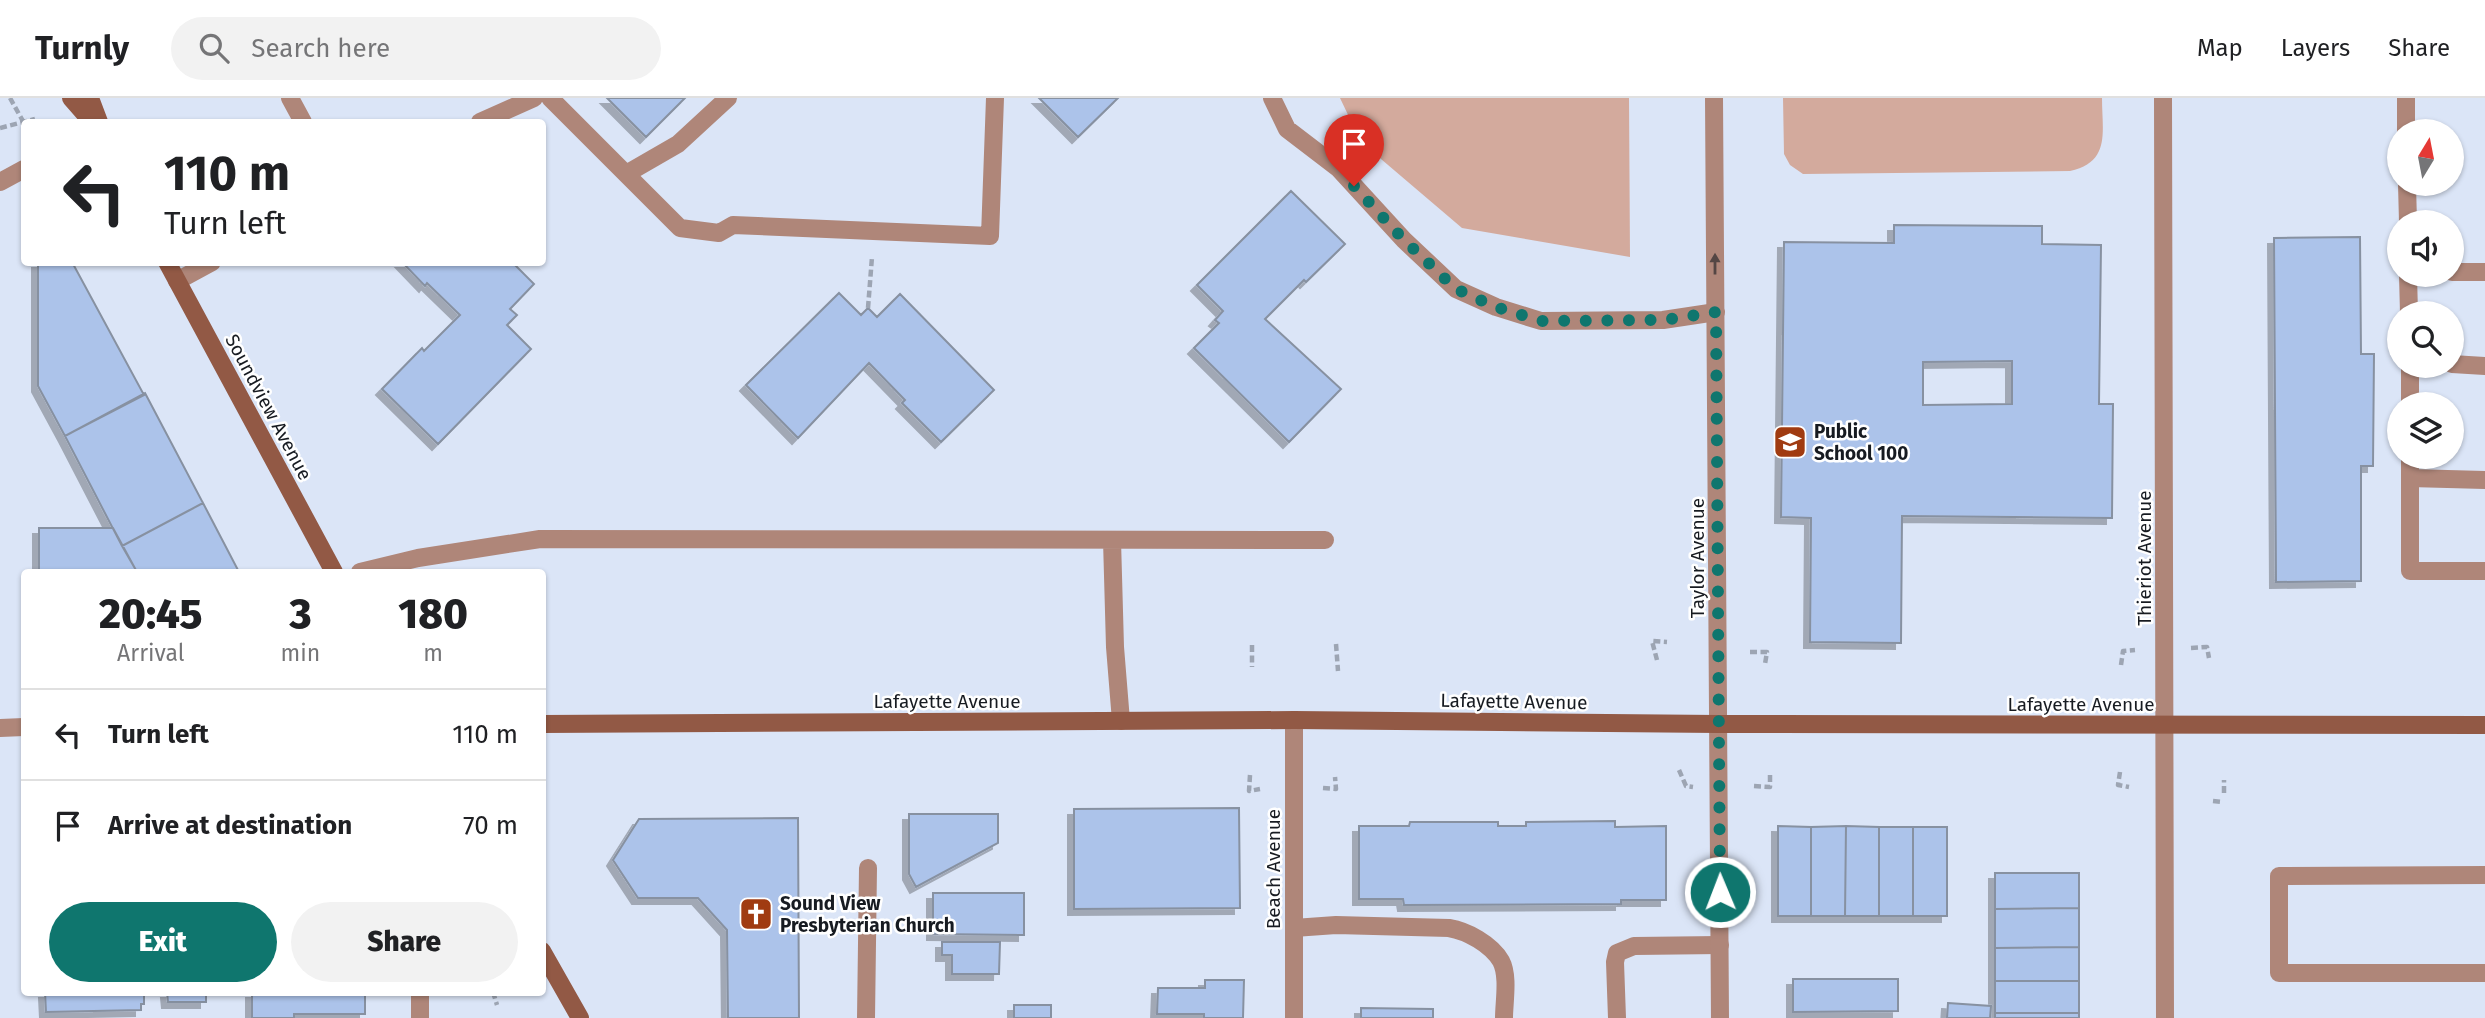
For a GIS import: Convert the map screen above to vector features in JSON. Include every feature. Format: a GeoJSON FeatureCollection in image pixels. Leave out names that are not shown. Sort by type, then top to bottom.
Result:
{"type":"FeatureCollection","features":[{"type":"Feature","properties":{"kind":"street"},"geometry":{"type":"LineString","coordinates":[[71,98],[89,119]]}},
{"type":"Feature","properties":{"kind":"street"},"geometry":{"type":"LineString","coordinates":[[90,98],[98,119]]}},
{"type":"Feature","properties":{"kind":"street"},"geometry":{"type":"LineString","coordinates":[[290,98],[301,119]]}},
{"type":"Feature","properties":{"kind":"street"},"geometry":{"type":"LineString","coordinates":[[487,119],[534,98]]}},
{"type":"Feature","properties":{"kind":"street"},"geometry":{"type":"LineString","coordinates":[[550,98],[680,228],[719,233],[733,225],[990,236],[995,98]]}},
{"type":"Feature","properties":{"kind":"street"},"geometry":{"type":"LineString","coordinates":[[626,174],[678,144],[728,98]]}},
{"type":"Feature","properties":{"kind":"street"},"geometry":{"type":"LineString","coordinates":[[1272,98],[1287,129],[1338,168],[1404,240],[1456,289],[1496,307],[1541,321],[1663,320],[1716,312]]}},
{"type":"Feature","properties":{"kind":"street","name":"Taylor Avenue"},"geometry":{"type":"LineString","coordinates":[[1714,98],[1720,1018]]}},
{"type":"Feature","properties":{"kind":"street","name":"Thieriot Avenue"},"geometry":{"type":"LineString","coordinates":[[2163,98],[2165,1018]]}},
{"type":"Feature","properties":{"kind":"street"},"geometry":{"type":"LineString","coordinates":[[2406,98],[2406,119]]}},
{"type":"Feature","properties":{"kind":"street"},"geometry":{"type":"LineString","coordinates":[[0,182],[21,171]]}},
{"type":"Feature","properties":{"kind":"street","name":"Soundview Avenue"},"geometry":{"type":"LineString","coordinates":[[169,266],[332,569]]}},
{"type":"Feature","properties":{"kind":"street"},"geometry":{"type":"LineString","coordinates":[[177,281],[205,266]]}},
{"type":"Feature","properties":{"kind":"street"},"geometry":{"type":"LineString","coordinates":[[2464,272],[2485,272]]}},
{"type":"Feature","properties":{"kind":"street"},"geometry":{"type":"LineString","coordinates":[[2464,365],[2485,366]]}},
{"type":"Feature","properties":{"kind":"street"},"geometry":{"type":"LineString","coordinates":[[2410,469],[2410,571],[2485,571]]}},
{"type":"Feature","properties":{"kind":"street"},"geometry":{"type":"LineString","coordinates":[[2410,478],[2485,480]]}},
{"type":"Feature","properties":{"kind":"street"},"geometry":{"type":"LineString","coordinates":[[372,569],[418,558],[540,539],[1325,540]]}},
{"type":"Feature","properties":{"kind":"street"},"geometry":{"type":"LineString","coordinates":[[1112,540],[1115,647],[1121,721]]}},
{"type":"Feature","properties":{"kind":"street","name":"Lafayette Avenue"},"geometry":{"type":"LineString","coordinates":[[546,724],[1294,720],[2165,726],[2485,725]]}},
{"type":"Feature","properties":{"kind":"street","name":"Beach Avenue"},"geometry":{"type":"LineString","coordinates":[[1294,720],[1294,1018]]}},
{"type":"Feature","properties":{"kind":"street"},"geometry":{"type":"LineString","coordinates":[[0,728],[21,727]]}},
{"type":"Feature","properties":{"kind":"street"},"geometry":{"type":"LineString","coordinates":[[866,1018],[868,868]]}},
{"type":"Feature","properties":{"kind":"street"},"geometry":{"type":"LineString","coordinates":[[2485,875],[2279,876],[2279,973],[2485,973]]}},
{"type":"Feature","properties":{"kind":"street"},"geometry":{"type":"LineString","coordinates":[[1294,928],[1336,925],[1449,928],[1465,931],[1476,937],[1501,961],[1504,1018]]}},
{"type":"Feature","properties":{"kind":"street"},"geometry":{"type":"LineString","coordinates":[[1616,1018],[1617,953],[1634,946],[1720,945]]}},
{"type":"Feature","properties":{"kind":"street"},"geometry":{"type":"LineString","coordinates":[[546,959],[580,1018]]}},
{"type":"Feature","properties":{"kind":"street"},"geometry":{"type":"LineString","coordinates":[[420,996],[420,1018]]}},
{"type":"Feature","properties":{"kind":"path"},"geometry":{"type":"LineString","coordinates":[[10,98],[22,119]]}},
{"type":"Feature","properties":{"kind":"path"},"geometry":{"type":"LineString","coordinates":[[0,128],[21,123]]}},
{"type":"Feature","properties":{"kind":"path"},"geometry":{"type":"LineString","coordinates":[[869,308],[874,231]]}},
{"type":"Feature","properties":{"kind":"path"},"geometry":{"type":"LineString","coordinates":[[1657,660],[1652,641],[1667,642]]}},
{"type":"Feature","properties":{"kind":"path"},"geometry":{"type":"LineString","coordinates":[[1336,644],[1338,671]]}},
{"type":"Feature","properties":{"kind":"path"},"geometry":{"type":"LineString","coordinates":[[1252,645],[1252,667]]}},
{"type":"Feature","properties":{"kind":"path"},"geometry":{"type":"LineString","coordinates":[[2191,648],[2207,647],[2209,658]]}},
{"type":"Feature","properties":{"kind":"path"},"geometry":{"type":"LineString","coordinates":[[2121,664],[2123,651],[2135,650]]}},
{"type":"Feature","properties":{"kind":"path"},"geometry":{"type":"LineString","coordinates":[[1750,652],[1767,652],[1765,664]]}},
{"type":"Feature","properties":{"kind":"path"},"geometry":{"type":"LineString","coordinates":[[1679,771],[1686,786],[1701,788]]}},
{"type":"Feature","properties":{"kind":"path"},"geometry":{"type":"LineString","coordinates":[[1754,786],[1770,787],[1770,772]]}},
{"type":"Feature","properties":{"kind":"path"},"geometry":{"type":"LineString","coordinates":[[2120,772],[2118,785],[2129,787]]}},
{"type":"Feature","properties":{"kind":"path"},"geometry":{"type":"LineString","coordinates":[[1250,775],[1249,791],[1260,789]]}},
{"type":"Feature","properties":{"kind":"path"},"geometry":{"type":"LineString","coordinates":[[1323,788],[1336,789],[1335,777]]}},
{"type":"Feature","properties":{"kind":"path"},"geometry":{"type":"LineString","coordinates":[[2224,780],[2224,793]]}},
{"type":"Feature","properties":{"kind":"path"},"geometry":{"type":"LineString","coordinates":[[2213,801],[2224,802]]}},
{"type":"Feature","properties":{"kind":"path"},"geometry":{"type":"LineString","coordinates":[[494,996],[497,1005]]}},
{"type":"Feature","properties":{"kind":"shaded area"},"geometry":{"type":"Polygon","coordinates":[[[1340,98],[1629,98],[1630,257],[1462,228],[1361,142],[1340,98]]]}},
{"type":"Feature","properties":{"kind":"shaded area"},"geometry":{"type":"Polygon","coordinates":[[[1783,98],[2102,98],[2103,134],[2098,153],[2092,161],[2070,171],[1803,174],[1790,165],[1784,154],[1783,98]]]}},
{"type":"Feature","properties":{"kind":"building"},"geometry":{"type":"Polygon","coordinates":[[[607,98],[685,98],[646,137],[607,98]]]}},
{"type":"Feature","properties":{"kind":"building"},"geometry":{"type":"Polygon","coordinates":[[[1039,98],[1118,98],[1078,137],[1039,98]]]}},
{"type":"Feature","properties":{"kind":"building"},"geometry":{"type":"Polygon","coordinates":[[[1291,191],[1345,244],[1265,319],[1341,389],[1289,442],[1194,348],[1219,323],[1215,320],[1223,311],[1197,285],[1291,191]]]}},
{"type":"Feature","properties":{"kind":"building"},"geometry":{"type":"Polygon","coordinates":[[[1894,225],[2042,226],[2042,244],[2101,245],[2099,404],[2113,404],[2112,518],[1902,516],[1901,643],[1810,642],[1811,518],[1781,517],[1784,242],[1894,243],[1894,225]],[[2012,361],[1923,362],[1923,405],[2012,404],[2012,361]]]}},
{"type":"Feature","properties":{"kind":"building"},"geometry":{"type":"Polygon","coordinates":[[[2360,237],[2361,354],[2374,354],[2373,466],[2361,466],[2361,581],[2276,582],[2274,238],[2360,237]]]}},
{"type":"Feature","properties":{"kind":"building"},"geometry":{"type":"Polygon","coordinates":[[[38,266],[74,266],[144,395],[65,436],[38,386],[38,266]]]}},
{"type":"Feature","properties":{"kind":"building"},"geometry":{"type":"Polygon","coordinates":[[[406,266],[516,266],[534,284],[510,309],[517,315],[507,325],[531,349],[438,444],[382,389],[422,348],[424,351],[460,315],[427,283],[425,286],[406,266]]]}},
{"type":"Feature","properties":{"kind":"building"},"geometry":{"type":"Polygon","coordinates":[[[839,293],[861,315],[868,308],[877,317],[900,294],[994,390],[941,442],[902,403],[905,400],[869,363],[798,438],[746,385],[839,293]]]}},
{"type":"Feature","properties":{"kind":"building"},"geometry":{"type":"Polygon","coordinates":[[[145,393],[203,503],[122,546],[65,436],[145,393]]]}},
{"type":"Feature","properties":{"kind":"building"},"geometry":{"type":"Polygon","coordinates":[[[203,503],[237,569],[135,569],[122,546],[203,503]]]}},
{"type":"Feature","properties":{"kind":"building"},"geometry":{"type":"Polygon","coordinates":[[[39,528],[113,528],[135,569],[39,569],[39,528]]]}},
{"type":"Feature","properties":{"kind":"building"},"geometry":{"type":"Polygon","coordinates":[[[1239,808],[1240,908],[1074,909],[1074,809],[1239,808]]]}},
{"type":"Feature","properties":{"kind":"building"},"geometry":{"type":"Polygon","coordinates":[[[909,814],[998,814],[998,843],[916,887],[909,874],[909,814]]]}},
{"type":"Feature","properties":{"kind":"building","name":"Sound View Presbyterian Church"},"geometry":{"type":"Polygon","coordinates":[[[798,818],[799,1018],[728,1018],[727,930],[698,898],[638,898],[613,860],[639,819],[798,818]]]}},
{"type":"Feature","properties":{"kind":"building"},"geometry":{"type":"Polygon","coordinates":[[[1615,821],[1615,827],[1666,826],[1666,900],[1621,900],[1621,904],[1404,905],[1403,899],[1359,899],[1359,826],[1409,826],[1410,822],[1498,822],[1498,826],[1526,826],[1526,822],[1615,821]]]}},
{"type":"Feature","properties":{"kind":"building"},"geometry":{"type":"Polygon","coordinates":[[[1778,826],[1811,827],[1811,916],[1778,916],[1778,826]]]}},
{"type":"Feature","properties":{"kind":"building"},"geometry":{"type":"Polygon","coordinates":[[[1846,826],[1845,916],[1811,916],[1811,827],[1846,826]]]}},
{"type":"Feature","properties":{"kind":"building"},"geometry":{"type":"Polygon","coordinates":[[[1846,826],[1879,827],[1879,916],[1845,916],[1846,826]]]}},
{"type":"Feature","properties":{"kind":"building"},"geometry":{"type":"Polygon","coordinates":[[[1879,827],[1913,827],[1913,916],[1879,916],[1879,827]]]}},
{"type":"Feature","properties":{"kind":"building"},"geometry":{"type":"Polygon","coordinates":[[[1913,827],[1947,827],[1947,916],[1913,916],[1913,827]]]}},
{"type":"Feature","properties":{"kind":"building"},"geometry":{"type":"Polygon","coordinates":[[[1995,873],[2079,873],[2079,908],[1995,909],[1995,873]]]}},
{"type":"Feature","properties":{"kind":"building"},"geometry":{"type":"Polygon","coordinates":[[[933,893],[1024,893],[1024,935],[933,934],[933,893]]]}},
{"type":"Feature","properties":{"kind":"building"},"geometry":{"type":"Polygon","coordinates":[[[2079,908],[2079,947],[1995,948],[1995,909],[2079,908]]]}},
{"type":"Feature","properties":{"kind":"building"},"geometry":{"type":"Polygon","coordinates":[[[942,942],[1000,942],[999,974],[952,974],[952,955],[942,955],[942,942]]]}},
{"type":"Feature","properties":{"kind":"building"},"geometry":{"type":"Polygon","coordinates":[[[2079,947],[2079,981],[1995,981],[1995,948],[2079,947]]]}},
{"type":"Feature","properties":{"kind":"building"},"geometry":{"type":"Polygon","coordinates":[[[1793,979],[1898,979],[1898,1011],[1793,1012],[1793,979]]]}},
{"type":"Feature","properties":{"kind":"building"},"geometry":{"type":"Polygon","coordinates":[[[1205,980],[1244,980],[1243,1018],[1204,1018],[1204,1014],[1157,1014],[1158,988],[1205,988],[1205,980]]]}},
{"type":"Feature","properties":{"kind":"building"},"geometry":{"type":"Polygon","coordinates":[[[1995,981],[2079,981],[2079,1013],[1995,1013],[1995,981]]]}},
{"type":"Feature","properties":{"kind":"building"},"geometry":{"type":"Polygon","coordinates":[[[45,996],[144,996],[141,1010],[46,1012],[45,996]]]}},
{"type":"Feature","properties":{"kind":"building"},"geometry":{"type":"Polygon","coordinates":[[[167,996],[206,996],[206,1002],[168,1002],[167,996]]]}},
{"type":"Feature","properties":{"kind":"building"},"geometry":{"type":"Polygon","coordinates":[[[252,996],[365,996],[365,1014],[294,1014],[294,1018],[252,1018],[252,996]]]}},
{"type":"Feature","properties":{"kind":"building"},"geometry":{"type":"Polygon","coordinates":[[[1948,1003],[1991,1006],[1990,1018],[1947,1018],[1948,1003]]]}},
{"type":"Feature","properties":{"kind":"building"},"geometry":{"type":"Polygon","coordinates":[[[1014,1005],[1051,1005],[1051,1018],[1014,1018],[1014,1005]]]}},
{"type":"Feature","properties":{"kind":"building"},"geometry":{"type":"Polygon","coordinates":[[[1361,1008],[1433,1009],[1433,1018],[1361,1018],[1361,1008]]]}},
{"type":"Feature","properties":{"kind":"building"},"geometry":{"type":"Polygon","coordinates":[[[1995,1013],[2079,1013],[2079,1018],[1995,1018],[1995,1013]]]}},
{"type":"Feature","properties":{"kind":"place","name":"Public School 100"},"geometry":{"type":"Point","coordinates":[1790,442]}},
{"type":"Feature","properties":{"kind":"place","name":"Sound View Presbyterian Church"},"geometry":{"type":"Point","coordinates":[756,914]}},
{"type":"Feature","properties":{"kind":"route"},"geometry":{"type":"LineString","coordinates":[[1354,186],[1404,240],[1456,289],[1496,307],[1541,321],[1663,320],[1716,312],[1720,892]]}}]}
